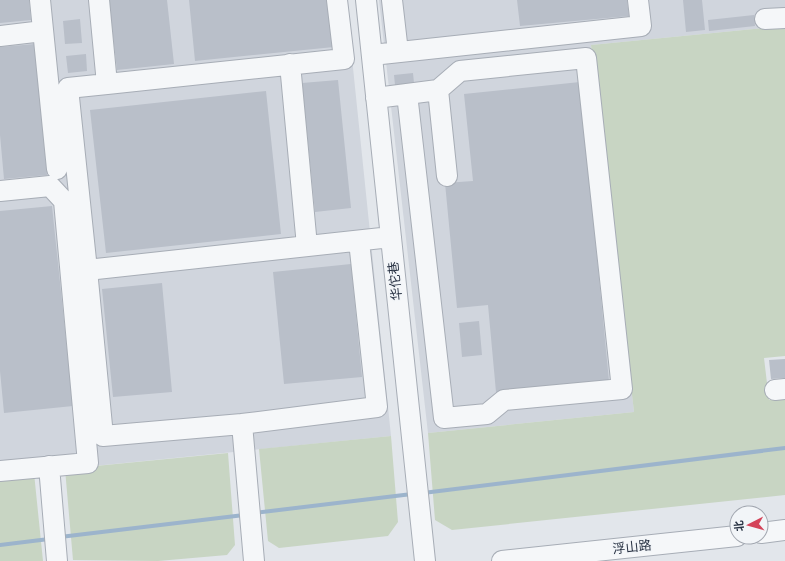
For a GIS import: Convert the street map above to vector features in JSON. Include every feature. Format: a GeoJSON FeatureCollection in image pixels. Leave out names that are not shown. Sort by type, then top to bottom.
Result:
{"type":"FeatureCollection","features":[{"type":"Feature","properties":{"kind":"street"},"geometry":{"type":"LineString","coordinates":[[40,0],[57,168]]}},
{"type":"Feature","properties":{"kind":"street"},"geometry":{"type":"LineString","coordinates":[[99,0],[107,84]]}},
{"type":"Feature","properties":{"kind":"street"},"geometry":{"type":"LineString","coordinates":[[338,0],[344,59],[68,88],[88,270],[103,436],[242,424],[377,407],[359,241]]}},
{"type":"Feature","properties":{"kind":"street","name":"华佗巷"},"geometry":{"type":"LineString","coordinates":[[366,0],[425,561]]}},
{"type":"Feature","properties":{"kind":"street"},"geometry":{"type":"LineString","coordinates":[[392,0],[398,52]]}},
{"type":"Feature","properties":{"kind":"street"},"geometry":{"type":"LineString","coordinates":[[372,55],[641,26],[638,0]]}},
{"type":"Feature","properties":{"kind":"street"},"geometry":{"type":"LineString","coordinates":[[765,20],[785,18]]}},
{"type":"Feature","properties":{"kind":"street"},"geometry":{"type":"LineString","coordinates":[[0,36],[43,32]]}},
{"type":"Feature","properties":{"kind":"street"},"geometry":{"type":"LineString","coordinates":[[376,98],[407,94],[438,90],[460,71],[586,58],[622,389],[504,400],[487,414],[444,418],[407,94]]}},
{"type":"Feature","properties":{"kind":"street"},"geometry":{"type":"LineString","coordinates":[[290,64],[307,246]]}},
{"type":"Feature","properties":{"kind":"street"},"geometry":{"type":"LineString","coordinates":[[438,90],[447,176]]}},
{"type":"Feature","properties":{"kind":"street"},"geometry":{"type":"LineString","coordinates":[[0,191],[50,186],[64,200],[88,463],[0,471]]}},
{"type":"Feature","properties":{"kind":"street"},"geometry":{"type":"LineString","coordinates":[[88,270],[390,237]]}},
{"type":"Feature","properties":{"kind":"street"},"geometry":{"type":"LineString","coordinates":[[242,424],[254,561]]}},
{"type":"Feature","properties":{"kind":"street"},"geometry":{"type":"LineString","coordinates":[[49,466],[52,513],[58,561]]}},
{"type":"Feature","properties":{"kind":"street"},"geometry":{"type":"LineString","coordinates":[[769,532],[785,530]]}},
{"type":"Feature","properties":{"kind":"street","name":"浮山路"},"geometry":{"type":"LineString","coordinates":[[502,561],[667,552],[729,538]]}},
{"type":"Feature","properties":{"kind":"shaded area"},"geometry":{"type":"Polygon","coordinates":[[[0,0],[346,0],[391,436],[94,466],[0,478],[0,0]]]}},
{"type":"Feature","properties":{"kind":"shaded area"},"geometry":{"type":"Polygon","coordinates":[[[379,0],[785,0],[785,26],[591,45],[634,412],[428,433],[379,0]]]}},
{"type":"Feature","properties":{"kind":"green space"},"geometry":{"type":"Polygon","coordinates":[[[785,26],[785,356],[764,358],[769,400],[785,398],[785,495],[452,530],[435,520],[428,433],[634,412],[591,45],[785,26]]]}},
{"type":"Feature","properties":{"kind":"green space"},"geometry":{"type":"Polygon","coordinates":[[[391,436],[398,522],[388,536],[279,548],[268,541],[259,449],[391,436]]]}},
{"type":"Feature","properties":{"kind":"green space"},"geometry":{"type":"Polygon","coordinates":[[[228,453],[235,545],[227,555],[158,561],[73,560],[65,469],[228,453]]]}},
{"type":"Feature","properties":{"kind":"green space"},"geometry":{"type":"Polygon","coordinates":[[[34,473],[43,561],[0,561],[0,478],[34,473]]]}},
{"type":"Feature","properties":{"kind":"building"},"geometry":{"type":"Polygon","coordinates":[[[0,0],[29,0],[31,20],[0,23],[0,0]]]}},
{"type":"Feature","properties":{"kind":"building"},"geometry":{"type":"Polygon","coordinates":[[[109,0],[167,0],[174,64],[117,70],[109,0]]]}},
{"type":"Feature","properties":{"kind":"building"},"geometry":{"type":"Polygon","coordinates":[[[189,0],[329,0],[334,47],[195,61],[189,0]]]}},
{"type":"Feature","properties":{"kind":"building"},"geometry":{"type":"Polygon","coordinates":[[[517,0],[627,0],[629,16],[520,26],[517,0]]]}},
{"type":"Feature","properties":{"kind":"building"},"geometry":{"type":"Polygon","coordinates":[[[683,0],[702,0],[705,30],[686,32],[683,0]]]}},
{"type":"Feature","properties":{"kind":"building"},"geometry":{"type":"Polygon","coordinates":[[[754,15],[755,26],[709,31],[708,20],[754,15]]]}},
{"type":"Feature","properties":{"kind":"building"},"geometry":{"type":"Polygon","coordinates":[[[80,19],[82,43],[65,44],[63,21],[80,19]]]}},
{"type":"Feature","properties":{"kind":"building"},"geometry":{"type":"Polygon","coordinates":[[[35,44],[47,175],[4,179],[0,135],[0,47],[35,44]]]}},
{"type":"Feature","properties":{"kind":"building"},"geometry":{"type":"Polygon","coordinates":[[[86,54],[87,71],[68,73],[66,56],[86,54]]]}},
{"type":"Feature","properties":{"kind":"building"},"geometry":{"type":"Polygon","coordinates":[[[413,73],[414,83],[395,85],[394,75],[413,73]]]}},
{"type":"Feature","properties":{"kind":"building"},"geometry":{"type":"Polygon","coordinates":[[[338,80],[351,208],[315,212],[302,83],[338,80]]]}},
{"type":"Feature","properties":{"kind":"building"},"geometry":{"type":"Polygon","coordinates":[[[580,82],[609,381],[496,392],[488,305],[457,308],[445,183],[473,181],[464,94],[580,82]]]}},
{"type":"Feature","properties":{"kind":"building"},"geometry":{"type":"Polygon","coordinates":[[[266,91],[281,234],[106,253],[90,110],[266,91]]]}},
{"type":"Feature","properties":{"kind":"building"},"geometry":{"type":"Polygon","coordinates":[[[52,206],[73,406],[4,413],[0,371],[0,211],[52,206]]]}},
{"type":"Feature","properties":{"kind":"building"},"geometry":{"type":"Polygon","coordinates":[[[351,264],[362,377],[284,384],[273,272],[351,264]]]}},
{"type":"Feature","properties":{"kind":"building"},"geometry":{"type":"Polygon","coordinates":[[[162,283],[172,392],[113,397],[102,289],[162,283]]]}},
{"type":"Feature","properties":{"kind":"building"},"geometry":{"type":"Polygon","coordinates":[[[479,321],[482,355],[462,357],[459,323],[479,321]]]}},
{"type":"Feature","properties":{"kind":"building"},"geometry":{"type":"Polygon","coordinates":[[[785,359],[785,378],[771,379],[769,360],[785,359]]]}},
{"type":"Feature","properties":{"kind":"waterway"},"geometry":{"type":"LineString","coordinates":[[423,493],[785,448]]}},
{"type":"Feature","properties":{"kind":"waterway"},"geometry":{"type":"LineString","coordinates":[[254,513],[412,494]]}},
{"type":"Feature","properties":{"kind":"waterway"},"geometry":{"type":"LineString","coordinates":[[60,537],[244,515]]}},
{"type":"Feature","properties":{"kind":"waterway"},"geometry":{"type":"LineString","coordinates":[[0,545],[49,539]]}}]}
